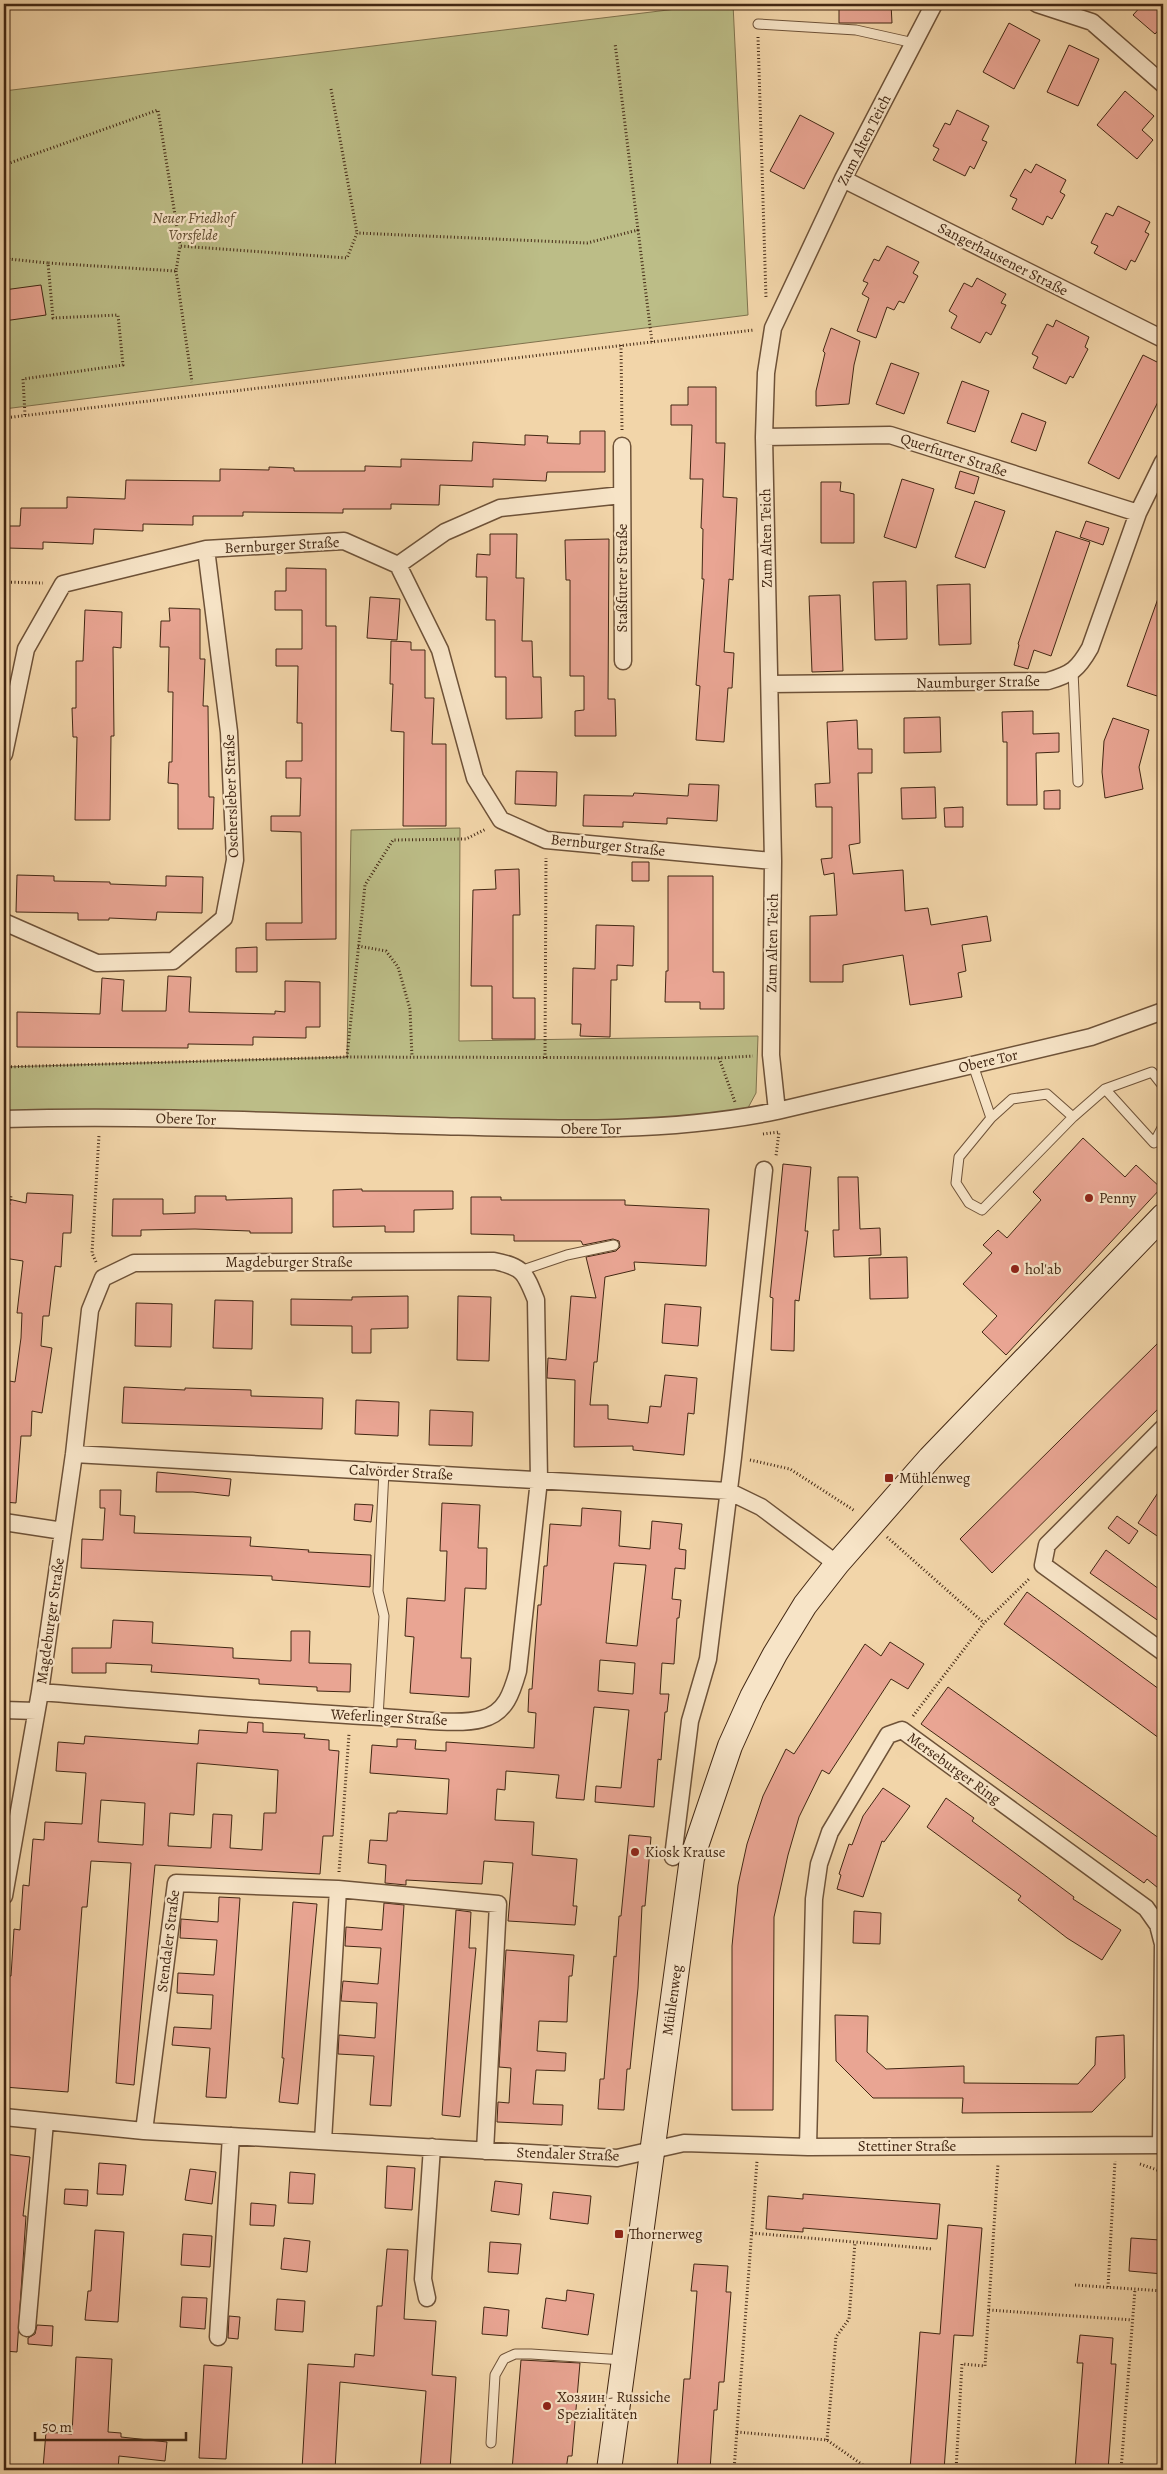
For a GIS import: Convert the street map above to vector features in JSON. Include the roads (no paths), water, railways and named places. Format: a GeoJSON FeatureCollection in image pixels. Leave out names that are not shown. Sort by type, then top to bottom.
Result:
{"type":"FeatureCollection","features":[{"type":"Feature","properties":{"kind":"street","name":"Zum Alten Teich"},"geometry":{"type":"LineString","coordinates":[[777,1111],[771,1055],[773,861],[764,437],[766,373],[773,328],[843,179],[934,4]]}},
{"type":"Feature","properties":{"kind":"street"},"geometry":{"type":"LineString","coordinates":[[1038,4],[1092,22],[1163,84]]}},
{"type":"Feature","properties":{"kind":"street","name":"Sangerhausener Straße"},"geometry":{"type":"LineString","coordinates":[[843,179],[1163,339]]}},
{"type":"Feature","properties":{"kind":"street","name":"Querfurter Straße"},"geometry":{"type":"LineString","coordinates":[[764,437],[890,434],[1138,513]]}},
{"type":"Feature","properties":{"kind":"street","name":"Staßfurter Straße"},"geometry":{"type":"LineString","coordinates":[[622,446],[623,661]]}},
{"type":"Feature","properties":{"kind":"street"},"geometry":{"type":"LineString","coordinates":[[1073,671],[1079,667],[1090,648],[1138,513],[1163,462]]}},
{"type":"Feature","properties":{"kind":"street"},"geometry":{"type":"LineString","coordinates":[[398,565],[445,532],[500,508],[622,495]]}},
{"type":"Feature","properties":{"kind":"street","name":"Bernburger Straße"},"geometry":{"type":"LineString","coordinates":[[4,754],[26,649],[63,584],[206,549],[344,541],[398,565],[440,650],[475,778],[502,820],[546,840],[773,861]]}},
{"type":"Feature","properties":{"kind":"street","name":"Oschersleber Straße"},"geometry":{"type":"LineString","coordinates":[[4,922],[97,963],[173,961],[224,918],[235,860],[230,732],[206,549]]}},
{"type":"Feature","properties":{"kind":"street","name":"Naumburger Straße"},"geometry":{"type":"LineString","coordinates":[[770,684],[1048,681],[1065,676],[1073,671]]}},
{"type":"Feature","properties":{"kind":"street","name":"Obere Tor"},"geometry":{"type":"LineString","coordinates":[[4,1119],[100,1117],[522,1129],[630,1129],[742,1118],[777,1111],[1091,1037],[1163,1011]]}},
{"type":"Feature","properties":{"kind":"street"},"geometry":{"type":"LineString","coordinates":[[673,1857],[690,1721],[708,1659],[733,1457],[764,1170]]}},
{"type":"Feature","properties":{"kind":"street","name":"Mühlenweg"},"geometry":{"type":"LineString","coordinates":[[609,2470],[692,1858],[730,1746],[761,1680],[805,1605],[837,1564],[930,1458],[1163,1216]]}},
{"type":"Feature","properties":{"kind":"street","name":"Magdeburger Straße"},"geometry":{"type":"LineString","coordinates":[[4,1896],[40,1692],[74,1454],[90,1310],[103,1278],[134,1263],[494,1261],[514,1265],[520,1271]]}},
{"type":"Feature","properties":{"kind":"street"},"geometry":{"type":"LineString","coordinates":[[520,1271],[527,1278],[536,1300],[539,1480]]}},
{"type":"Feature","properties":{"kind":"street"},"geometry":{"type":"LineString","coordinates":[[1163,1428],[1047,1545],[1043,1565],[1163,1652]]}},
{"type":"Feature","properties":{"kind":"street","name":"Calvörder Straße"},"geometry":{"type":"LineString","coordinates":[[74,1454],[728,1491]]}},
{"type":"Feature","properties":{"kind":"street","name":"Weferlinger Straße"},"geometry":{"type":"LineString","coordinates":[[40,1692],[378,1717],[460,1721],[482,1719],[498,1712],[512,1695],[518,1671],[539,1480]]}},
{"type":"Feature","properties":{"kind":"street"},"geometry":{"type":"LineString","coordinates":[[728,1491],[761,1507],[837,1564]]}},
{"type":"Feature","properties":{"kind":"street"},"geometry":{"type":"LineString","coordinates":[[4,1522],[62,1531]]}},
{"type":"Feature","properties":{"kind":"street"},"geometry":{"type":"LineString","coordinates":[[4,1710],[36,1711]]}},
{"type":"Feature","properties":{"kind":"street","name":"Merseburger Ring"},"geometry":{"type":"LineString","coordinates":[[808,2147],[814,1899],[819,1864],[830,1832],[888,1735],[902,1730],[1146,1908],[1158,1925],[1163,1944],[1162,2145]]}},
{"type":"Feature","properties":{"kind":"street","name":"Stendaler Straße"},"geometry":{"type":"LineString","coordinates":[[144,2131],[176,1883],[338,1889],[498,1904],[485,2151]]}},
{"type":"Feature","properties":{"kind":"street"},"geometry":{"type":"LineString","coordinates":[[323,2141],[338,1889]]}},
{"type":"Feature","properties":{"kind":"street","name":"Stendaler Straße"},"geometry":{"type":"LineString","coordinates":[[4,2117],[144,2131],[485,2151],[617,2158],[651,2152]]}},
{"type":"Feature","properties":{"kind":"street"},"geometry":{"type":"LineString","coordinates":[[27,2328],[45,2122]]}},
{"type":"Feature","properties":{"kind":"street"},"geometry":{"type":"LineString","coordinates":[[218,2338],[231,2136]]}},
{"type":"Feature","properties":{"kind":"street","name":"Stettiner Straße"},"geometry":{"type":"LineString","coordinates":[[651,2152],[684,2143],[808,2147],[1162,2145]]}},
{"type":"Feature","properties":{"kind":"street"},"geometry":{"type":"LineString","coordinates":[[427,2298],[424,2280],[432,2148]]}},
{"type":"Feature","properties":{"kind":"lane"},"geometry":{"type":"LineString","coordinates":[[758,24],[808,25],[856,30],[914,43]]}},
{"type":"Feature","properties":{"kind":"lane"},"geometry":{"type":"LineString","coordinates":[[1073,671],[1078,782]]}},
{"type":"Feature","properties":{"kind":"lane"},"geometry":{"type":"LineString","coordinates":[[973,1065],[991,1118]]}},
{"type":"Feature","properties":{"kind":"lane"},"geometry":{"type":"LineString","coordinates":[[1072,1117],[1047,1094],[1012,1099],[991,1118],[959,1157],[956,1183],[969,1203],[982,1210],[1072,1117],[1105,1089],[1152,1072],[1163,1086]]}},
{"type":"Feature","properties":{"kind":"lane"},"geometry":{"type":"LineString","coordinates":[[1105,1089],[1154,1143],[1163,1126]]}},
{"type":"Feature","properties":{"kind":"lane"},"geometry":{"type":"LineString","coordinates":[[520,1271],[566,1254],[614,1245]]}},
{"type":"Feature","properties":{"kind":"lane"},"geometry":{"type":"LineString","coordinates":[[378,1717],[384,1616],[378,1591],[384,1471]]}},
{"type":"Feature","properties":{"kind":"lane"},"geometry":{"type":"LineString","coordinates":[[491,2443],[495,2375],[504,2359],[515,2354],[531,2354],[624,2360]]}},
{"type":"Feature","properties":{"kind":"place","name":"Penny"},"geometry":{"type":"Point","coordinates":[1089,1198]}},
{"type":"Feature","properties":{"kind":"place","name":"hol'ab"},"geometry":{"type":"Point","coordinates":[1015,1269]}},
{"type":"Feature","properties":{"kind":"place","name":"Mühlenweg"},"geometry":{"type":"Point","coordinates":[889,1478]}},
{"type":"Feature","properties":{"kind":"place","name":"Kiosk Krause"},"geometry":{"type":"Point","coordinates":[635,1852]}},
{"type":"Feature","properties":{"kind":"place","name":"Thornerweg"},"geometry":{"type":"Point","coordinates":[619,2234]}},
{"type":"Feature","properties":{"kind":"place","name":"Хозяин - Russiche Spezialitäten"},"geometry":{"type":"Point","coordinates":[547,2406]}},
{"type":"Feature","properties":{"kind":"park label","name":"Neuer Friedhof Vorsfelde"},"geometry":{"type":"Point","coordinates":[193,226]}}]}
